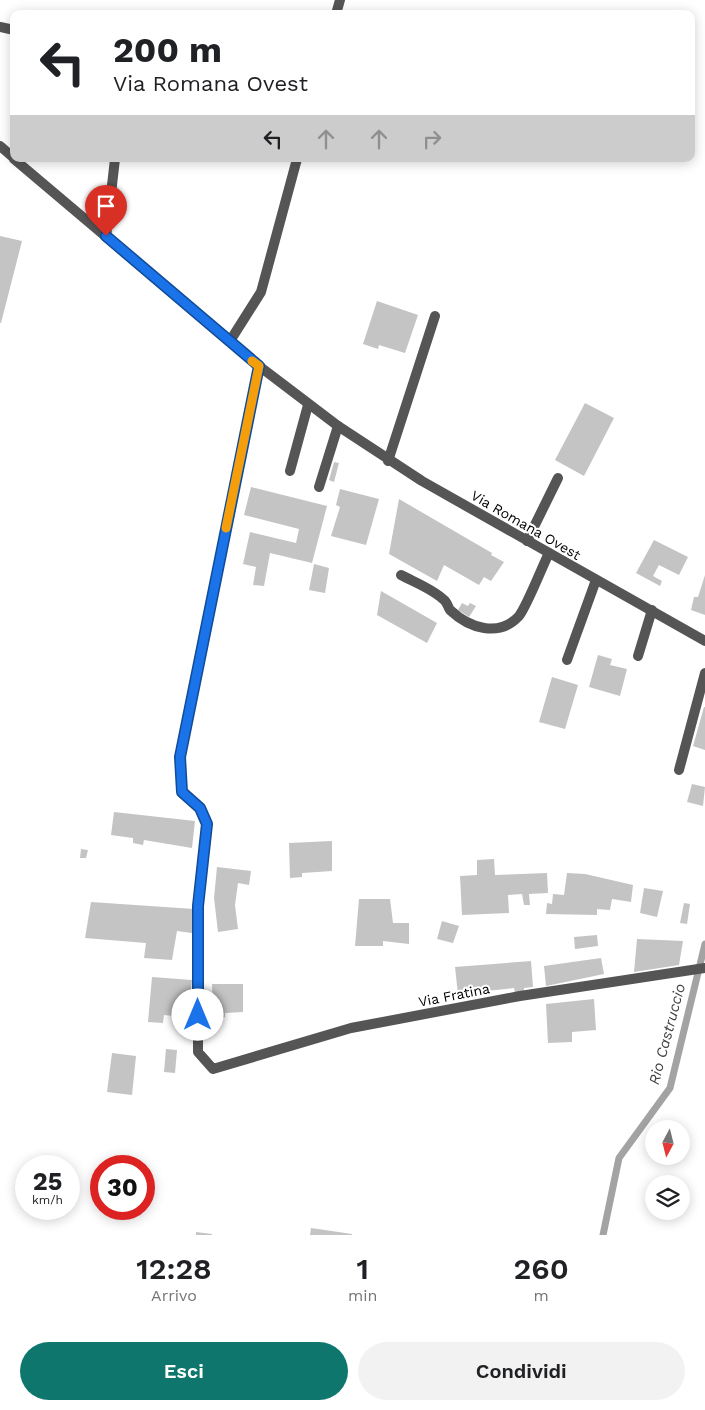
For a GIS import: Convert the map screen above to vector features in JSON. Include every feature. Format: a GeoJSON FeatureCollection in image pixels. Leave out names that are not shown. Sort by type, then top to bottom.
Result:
{"type":"FeatureCollection","features":[{"type":"Feature","properties":{"kind":"street","name":"Via Romana Ovest"},"geometry":{"type":"LineString","coordinates":[[0,146],[10,155]]}},
{"type":"Feature","properties":{"kind":"street","name":"Via Romana Ovest"},"geometry":{"type":"LineString","coordinates":[[19,162],[259,366],[308,405],[388,461],[705,640]]}},
{"type":"Feature","properties":{"kind":"street"},"geometry":{"type":"LineString","coordinates":[[106,236],[115,162]]}},
{"type":"Feature","properties":{"kind":"street"},"geometry":{"type":"LineString","coordinates":[[230,341],[261,292],[296,162]]}},
{"type":"Feature","properties":{"kind":"street"},"geometry":{"type":"LineString","coordinates":[[388,461],[435,316]]}},
{"type":"Feature","properties":{"kind":"street","name":"Via Fratina"},"geometry":{"type":"LineString","coordinates":[[259,366],[180,757],[182,792],[200,808],[207,824],[198,906],[198,1052],[212,1069],[352,1028],[520,996],[705,968]]}},
{"type":"Feature","properties":{"kind":"street"},"geometry":{"type":"LineString","coordinates":[[290,471],[308,405]]}},
{"type":"Feature","properties":{"kind":"street"},"geometry":{"type":"LineString","coordinates":[[319,487],[338,426]]}},
{"type":"Feature","properties":{"kind":"street"},"geometry":{"type":"LineString","coordinates":[[527,541],[558,478]]}},
{"type":"Feature","properties":{"kind":"street"},"geometry":{"type":"LineString","coordinates":[[401,575],[445,600],[449,608],[475,626],[490,630],[504,627],[519,616],[549,553]]}},
{"type":"Feature","properties":{"kind":"street"},"geometry":{"type":"LineString","coordinates":[[566,660],[596,580]]}},
{"type":"Feature","properties":{"kind":"street"},"geometry":{"type":"LineString","coordinates":[[638,656],[652,610]]}},
{"type":"Feature","properties":{"kind":"street"},"geometry":{"type":"LineString","coordinates":[[679,770],[705,673]]}},
{"type":"Feature","properties":{"kind":"building"},"geometry":{"type":"Polygon","coordinates":[[[0,236],[22,241],[1,323],[0,323],[0,236]]]}},
{"type":"Feature","properties":{"kind":"building"},"geometry":{"type":"Polygon","coordinates":[[[377,301],[418,315],[405,353],[379,345],[378,349],[363,344],[377,301]]]}},
{"type":"Feature","properties":{"kind":"building"},"geometry":{"type":"Polygon","coordinates":[[[585,403],[614,418],[584,476],[555,460],[585,403]]]}},
{"type":"Feature","properties":{"kind":"building"},"geometry":{"type":"Polygon","coordinates":[[[334,462],[339,463],[334,482],[329,480],[334,462]]]}},
{"type":"Feature","properties":{"kind":"building"},"geometry":{"type":"Polygon","coordinates":[[[251,487],[327,506],[312,563],[270,553],[264,586],[253,585],[256,567],[243,564],[250,532],[296,543],[299,529],[244,515],[251,487]]]}},
{"type":"Feature","properties":{"kind":"building"},"geometry":{"type":"Polygon","coordinates":[[[340,489],[379,499],[366,545],[331,536],[340,507],[336,505],[340,489]]]}},
{"type":"Feature","properties":{"kind":"building"},"geometry":{"type":"Polygon","coordinates":[[[399,499],[492,553],[491,555],[504,562],[491,581],[484,577],[479,585],[444,565],[437,581],[389,554],[399,499]]]}},
{"type":"Feature","properties":{"kind":"building"},"geometry":{"type":"Polygon","coordinates":[[[654,540],[688,557],[679,575],[659,565],[653,576],[662,581],[660,586],[636,573],[654,540]]]}},
{"type":"Feature","properties":{"kind":"building"},"geometry":{"type":"Polygon","coordinates":[[[314,564],[329,568],[325,593],[309,590],[314,564]]]}},
{"type":"Feature","properties":{"kind":"building"},"geometry":{"type":"Polygon","coordinates":[[[705,575],[705,615],[691,610],[694,597],[698,597],[705,575]]]}},
{"type":"Feature","properties":{"kind":"building"},"geometry":{"type":"Polygon","coordinates":[[[381,591],[437,623],[427,643],[377,615],[381,591]]]}},
{"type":"Feature","properties":{"kind":"building"},"geometry":{"type":"Polygon","coordinates":[[[462,603],[468,606],[470,603],[476,606],[469,617],[458,610],[462,603]]]}},
{"type":"Feature","properties":{"kind":"building"},"geometry":{"type":"Polygon","coordinates":[[[598,655],[612,659],[610,665],[627,669],[620,696],[589,687],[598,655]]]}},
{"type":"Feature","properties":{"kind":"building"},"geometry":{"type":"Polygon","coordinates":[[[552,677],[578,685],[565,729],[539,722],[552,677]]]}},
{"type":"Feature","properties":{"kind":"building"},"geometry":{"type":"Polygon","coordinates":[[[705,707],[705,750],[693,746],[705,707]]]}},
{"type":"Feature","properties":{"kind":"building"},"geometry":{"type":"Polygon","coordinates":[[[692,784],[705,787],[703,806],[687,802],[692,784]]]}},
{"type":"Feature","properties":{"kind":"building"},"geometry":{"type":"Polygon","coordinates":[[[114,812],[195,821],[192,848],[144,840],[143,845],[133,843],[133,838],[111,835],[114,812]]]}},
{"type":"Feature","properties":{"kind":"building"},"geometry":{"type":"Polygon","coordinates":[[[332,841],[332,871],[302,873],[302,877],[290,878],[289,843],[332,841]]]}},
{"type":"Feature","properties":{"kind":"building"},"geometry":{"type":"Polygon","coordinates":[[[81,849],[88,850],[86,858],[80,858],[81,849]]]}},
{"type":"Feature","properties":{"kind":"building"},"geometry":{"type":"Polygon","coordinates":[[[494,859],[495,875],[547,873],[548,893],[529,894],[530,905],[524,905],[522,894],[508,895],[509,913],[462,915],[460,876],[477,875],[477,860],[494,859]]]}},
{"type":"Feature","properties":{"kind":"building"},"geometry":{"type":"Polygon","coordinates":[[[217,867],[251,871],[249,885],[238,883],[235,905],[238,929],[218,932],[214,898],[217,867]]]}},
{"type":"Feature","properties":{"kind":"building"},"geometry":{"type":"Polygon","coordinates":[[[567,873],[585,874],[633,885],[631,902],[612,899],[610,910],[597,909],[597,915],[546,914],[547,903],[552,904],[553,894],[564,895],[567,873]]]}},
{"type":"Feature","properties":{"kind":"building"},"geometry":{"type":"Polygon","coordinates":[[[644,888],[663,891],[657,917],[640,913],[644,888]]]}},
{"type":"Feature","properties":{"kind":"building"},"geometry":{"type":"Polygon","coordinates":[[[359,899],[390,899],[393,923],[409,923],[409,944],[383,941],[383,946],[355,946],[359,899]]]}},
{"type":"Feature","properties":{"kind":"building"},"geometry":{"type":"Polygon","coordinates":[[[91,902],[194,909],[192,933],[177,931],[172,960],[144,958],[146,943],[85,938],[91,902]]]}},
{"type":"Feature","properties":{"kind":"building"},"geometry":{"type":"Polygon","coordinates":[[[684,903],[690,904],[687,924],[680,923],[684,903]]]}},
{"type":"Feature","properties":{"kind":"building"},"geometry":{"type":"Polygon","coordinates":[[[442,921],[459,926],[453,943],[437,939],[442,921]]]}},
{"type":"Feature","properties":{"kind":"building"},"geometry":{"type":"Polygon","coordinates":[[[597,935],[598,946],[575,949],[574,937],[597,935]]]}},
{"type":"Feature","properties":{"kind":"building"},"geometry":{"type":"Polygon","coordinates":[[[637,939],[683,941],[679,965],[634,972],[637,939]]]}},
{"type":"Feature","properties":{"kind":"building"},"geometry":{"type":"Polygon","coordinates":[[[601,958],[604,974],[546,986],[544,966],[601,958]]]}},
{"type":"Feature","properties":{"kind":"building"},"geometry":{"type":"Polygon","coordinates":[[[531,961],[533,987],[524,988],[524,992],[515,993],[514,988],[458,994],[455,967],[531,961]]]}},
{"type":"Feature","properties":{"kind":"building"},"geometry":{"type":"Polygon","coordinates":[[[152,977],[192,980],[189,1004],[194,1004],[193,1018],[164,1015],[163,1023],[148,1022],[152,977]]]}},
{"type":"Feature","properties":{"kind":"building"},"geometry":{"type":"Polygon","coordinates":[[[212,984],[243,984],[243,1012],[225,1013],[225,1017],[213,1018],[212,984]]]}},
{"type":"Feature","properties":{"kind":"building"},"geometry":{"type":"Polygon","coordinates":[[[594,999],[596,1030],[572,1032],[572,1042],[548,1043],[546,1004],[594,999]]]}},
{"type":"Feature","properties":{"kind":"building"},"geometry":{"type":"Polygon","coordinates":[[[166,1049],[177,1050],[175,1073],[164,1072],[166,1049]]]}},
{"type":"Feature","properties":{"kind":"building"},"geometry":{"type":"Polygon","coordinates":[[[112,1053],[136,1056],[132,1095],[107,1092],[112,1053]]]}},
{"type":"Feature","properties":{"kind":"building"},"geometry":{"type":"Polygon","coordinates":[[[311,1228],[352,1234],[352,1235],[310,1235],[311,1228]]]}},
{"type":"Feature","properties":{"kind":"building"},"geometry":{"type":"Polygon","coordinates":[[[196,1232],[212,1234],[212,1235],[196,1235],[196,1232]]]}},
{"type":"Feature","properties":{"kind":"waterway","name":"Rio Castruccio"},"geometry":{"type":"LineString","coordinates":[[603,1235],[619,1158],[670,1088],[705,944]]}},
{"type":"Feature","properties":{"kind":"slow traffic"},"geometry":{"type":"LineString","coordinates":[[226,528],[259,366],[252,361]]}},
{"type":"Feature","properties":{"kind":"route"},"geometry":{"type":"LineString","coordinates":[[106,236],[259,366],[180,757],[182,792],[200,808],[207,824],[198,906],[198,1015]]}}]}
